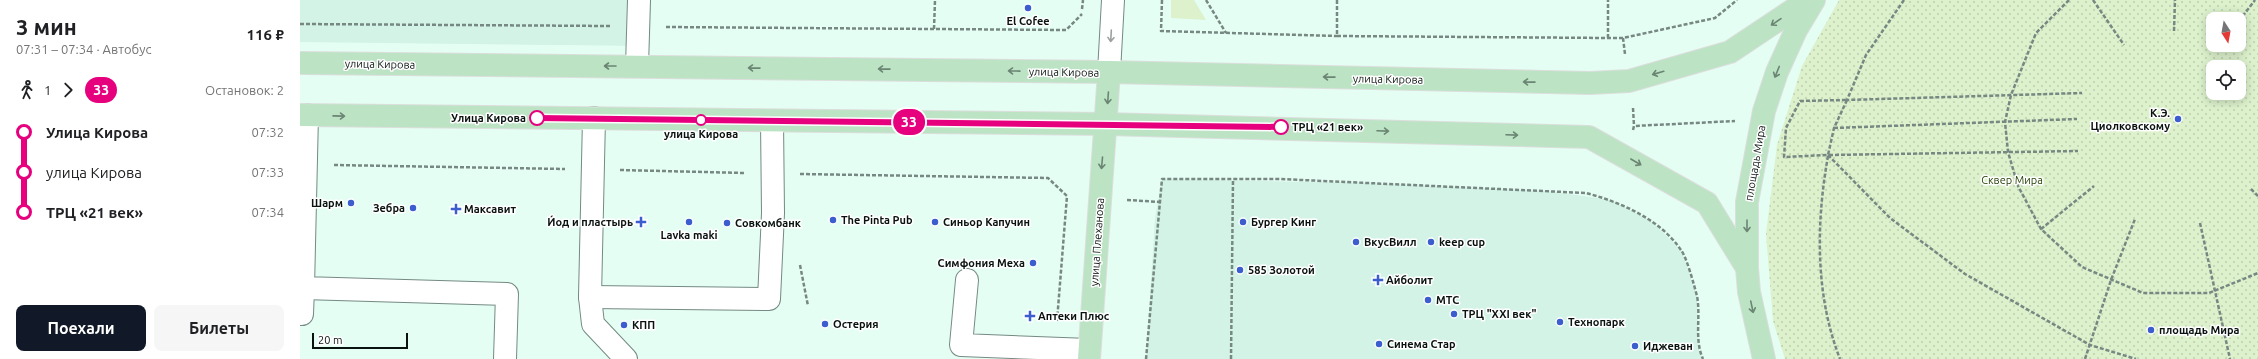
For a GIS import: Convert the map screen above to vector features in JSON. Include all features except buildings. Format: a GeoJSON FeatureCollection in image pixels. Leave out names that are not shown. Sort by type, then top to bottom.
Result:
{"type":"FeatureCollection","features":[{"type":"Feature","properties":{"kind":"main road","name":"улица Кирова"},"geometry":{"type":"LineString","coordinates":[[300,63],[1109,72],[1590,83],[1629,81],[1730,52],[1808,0]]}},
{"type":"Feature","properties":{"kind":"main road","name":"площадь Мира"},"geometry":{"type":"LineString","coordinates":[[1764,359],[1749,292],[1747,268],[1747,202],[1764,111],[1777,72],[1796,30],[1814,0]]}},
{"type":"Feature","properties":{"kind":"main road","name":"улица Плеханова"},"geometry":{"type":"LineString","coordinates":[[1089,354],[1109,72]]}},
{"type":"Feature","properties":{"kind":"main road"},"geometry":{"type":"LineString","coordinates":[[304,115],[1106,124],[1589,137],[1707,203],[1747,268]]}},
{"type":"Feature","properties":{"kind":"street"},"geometry":{"type":"LineString","coordinates":[[637,66],[638,0]]}},
{"type":"Feature","properties":{"kind":"street"},"geometry":{"type":"LineString","coordinates":[[1109,72],[1113,0]]}},
{"type":"Feature","properties":{"kind":"street"},"geometry":{"type":"LineString","coordinates":[[300,314],[302,314],[306,164],[304,115]]}},
{"type":"Feature","properties":{"kind":"street"},"geometry":{"type":"LineString","coordinates":[[594,118],[590,297],[593,324],[626,359]]}},
{"type":"Feature","properties":{"kind":"street"},"geometry":{"type":"LineString","coordinates":[[590,297],[769,299],[773,213],[771,173],[772,121]]}},
{"type":"Feature","properties":{"kind":"street"},"geometry":{"type":"LineString","coordinates":[[967,280],[961,345],[1055,349],[1089,354]]}},
{"type":"Feature","properties":{"kind":"street"},"geometry":{"type":"LineString","coordinates":[[303,288],[507,294],[505,359]]}},
{"type":"Feature","properties":{"kind":"path"},"geometry":{"type":"LineString","coordinates":[[934,29],[935,0]]}},
{"type":"Feature","properties":{"kind":"path"},"geometry":{"type":"LineString","coordinates":[[300,24],[1066,30],[1082,16],[1083,0]]}},
{"type":"Feature","properties":{"kind":"path"},"geometry":{"type":"LineString","coordinates":[[1162,0],[1161,31],[1337,36],[1608,38],[1623,38],[1715,18],[1737,0]]}},
{"type":"Feature","properties":{"kind":"path"},"geometry":{"type":"LineString","coordinates":[[1206,0],[1226,33]]}},
{"type":"Feature","properties":{"kind":"path"},"geometry":{"type":"LineString","coordinates":[[1337,0],[1337,36]]}},
{"type":"Feature","properties":{"kind":"path"},"geometry":{"type":"LineString","coordinates":[[1608,0],[1608,38]]}},
{"type":"Feature","properties":{"kind":"path"},"geometry":{"type":"LineString","coordinates":[[1840,359],[1833,340],[1820,268],[1821,194],[1834,128],[1866,55],[1904,0]]}},
{"type":"Feature","properties":{"kind":"path"},"geometry":{"type":"LineString","coordinates":[[2069,0],[2036,33],[2011,95],[2005,122],[2008,152],[2018,186],[2041,229],[2082,267],[2143,293],[2208,293],[2258,273]]}},
{"type":"Feature","properties":{"kind":"path"},"geometry":{"type":"LineString","coordinates":[[2093,0],[2124,45]]}},
{"type":"Feature","properties":{"kind":"path"},"geometry":{"type":"LineString","coordinates":[[2174,31],[2175,0]]}},
{"type":"Feature","properties":{"kind":"path"},"geometry":{"type":"LineString","coordinates":[[2246,12],[2255,0]]}},
{"type":"Feature","properties":{"kind":"path"},"geometry":{"type":"LineString","coordinates":[[1623,38],[1626,61]]}},
{"type":"Feature","properties":{"kind":"path"},"geometry":{"type":"LineString","coordinates":[[2078,151],[1784,157],[1786,128],[1800,101],[2082,93]]}},
{"type":"Feature","properties":{"kind":"path"},"geometry":{"type":"LineString","coordinates":[[1633,133],[1634,113]]}},
{"type":"Feature","properties":{"kind":"path"},"geometry":{"type":"LineString","coordinates":[[1834,128],[2077,119]]}},
{"type":"Feature","properties":{"kind":"path"},"geometry":{"type":"LineString","coordinates":[[1634,126],[1732,120]]}},
{"type":"Feature","properties":{"kind":"path"},"geometry":{"type":"LineString","coordinates":[[1828,155],[1890,218],[1965,274],[2090,345],[2136,359]]}},
{"type":"Feature","properties":{"kind":"path"},"geometry":{"type":"LineString","coordinates":[[306,164],[1048,178],[1067,196],[1055,349]]}},
{"type":"Feature","properties":{"kind":"path"},"geometry":{"type":"LineString","coordinates":[[803,174],[803,182]]}},
{"type":"Feature","properties":{"kind":"path"},"geometry":{"type":"LineString","coordinates":[[1146,359],[1162,179],[1280,179],[1586,193],[1611,200],[1660,227],[1682,250],[1697,296],[1699,351],[1702,359]]}},
{"type":"Feature","properties":{"kind":"path"},"geometry":{"type":"LineString","coordinates":[[1231,359],[1233,180]]}},
{"type":"Feature","properties":{"kind":"path"},"geometry":{"type":"LineString","coordinates":[[2041,229],[2094,186]]}},
{"type":"Feature","properties":{"kind":"path"},"geometry":{"type":"LineString","coordinates":[[2251,189],[2258,196]]}},
{"type":"Feature","properties":{"kind":"path"},"geometry":{"type":"LineString","coordinates":[[1121,200],[1160,202]]}},
{"type":"Feature","properties":{"kind":"path"},"geometry":{"type":"LineString","coordinates":[[2086,359],[2111,280],[2135,219]]}},
{"type":"Feature","properties":{"kind":"path"},"geometry":{"type":"LineString","coordinates":[[2200,223],[2230,359]]}},
{"type":"Feature","properties":{"kind":"path"},"geometry":{"type":"LineString","coordinates":[[800,261],[808,306]]}},
{"type":"Feature","properties":{"kind":"shaded area"},"geometry":{"type":"Polygon","coordinates":[[[300,0],[651,0],[650,46],[300,42],[300,0]]]}},
{"type":"Feature","properties":{"kind":"shaded area","name":"ТРЦ \"XXI век\""},"geometry":{"type":"Polygon","coordinates":[[[1162,179],[1365,183],[1548,191],[1611,200],[1651,221],[1681,250],[1697,296],[1699,351],[1703,359],[1146,359],[1155,218],[1162,179]]]}},
{"type":"Feature","properties":{"kind":"green space"},"geometry":{"type":"Polygon","coordinates":[[[1171,0],[1194,0],[1206,20],[1171,18],[1171,0]]]}},
{"type":"Feature","properties":{"kind":"green space","name":"Сквер Мира"},"geometry":{"type":"Polygon","coordinates":[[[1839,0],[2258,0],[2258,359],[1785,359],[1773,321],[1766,234],[1777,145],[1802,66],[1839,0]]]}},
{"type":"Feature","properties":{"kind":"bus line","name":"33"},"geometry":{"type":"LineString","coordinates":[[537,118],[1281,127]]}},
{"type":"Feature","properties":{"kind":"place","name":"El Cofee"},"geometry":{"type":"Point","coordinates":[1028,8]}},
{"type":"Feature","properties":{"kind":"place","name":"Улица Кирова"},"geometry":{"type":"Point","coordinates":[537,118]}},
{"type":"Feature","properties":{"kind":"place","name":"К.Э. Циолковскому"},"geometry":{"type":"Point","coordinates":[2178,119]}},
{"type":"Feature","properties":{"kind":"place","name":"улица Кирова"},"geometry":{"type":"Point","coordinates":[701,120]}},
{"type":"Feature","properties":{"kind":"place","name":"ТРЦ «21 век»"},"geometry":{"type":"Point","coordinates":[1281,127]}},
{"type":"Feature","properties":{"kind":"place","name":"Шарм"},"geometry":{"type":"Point","coordinates":[351,203]}},
{"type":"Feature","properties":{"kind":"place","name":"Зебра"},"geometry":{"type":"Point","coordinates":[413,208]}},
{"type":"Feature","properties":{"kind":"place","name":"Максавит"},"geometry":{"type":"Point","coordinates":[456,209]}},
{"type":"Feature","properties":{"kind":"place","name":"The Pinta Pub"},"geometry":{"type":"Point","coordinates":[833,220]}},
{"type":"Feature","properties":{"kind":"place","name":"И́од и пластырь"},"geometry":{"type":"Point","coordinates":[641,222]}},
{"type":"Feature","properties":{"kind":"place","name":"Lavka maki"},"geometry":{"type":"Point","coordinates":[689,222]}},
{"type":"Feature","properties":{"kind":"place","name":"Синьор Капучин"},"geometry":{"type":"Point","coordinates":[935,222]}},
{"type":"Feature","properties":{"kind":"place","name":"Бургер Кинг"},"geometry":{"type":"Point","coordinates":[1243,222]}},
{"type":"Feature","properties":{"kind":"place","name":"Совкомбанк"},"geometry":{"type":"Point","coordinates":[727,223]}},
{"type":"Feature","properties":{"kind":"place","name":"ВкусВилл"},"geometry":{"type":"Point","coordinates":[1356,242]}},
{"type":"Feature","properties":{"kind":"place","name":"keep cup"},"geometry":{"type":"Point","coordinates":[1431,242]}},
{"type":"Feature","properties":{"kind":"place","name":"Симфония Меха"},"geometry":{"type":"Point","coordinates":[1033,263]}},
{"type":"Feature","properties":{"kind":"place","name":"585 Золотой"},"geometry":{"type":"Point","coordinates":[1240,270]}},
{"type":"Feature","properties":{"kind":"place","name":"Айболит"},"geometry":{"type":"Point","coordinates":[1378,280]}},
{"type":"Feature","properties":{"kind":"place","name":"МТС"},"geometry":{"type":"Point","coordinates":[1428,300]}},
{"type":"Feature","properties":{"kind":"place","name":"ТРЦ \"XXI век\""},"geometry":{"type":"Point","coordinates":[1454,314]}},
{"type":"Feature","properties":{"kind":"place","name":"Аптеки Плюс"},"geometry":{"type":"Point","coordinates":[1030,316]}},
{"type":"Feature","properties":{"kind":"place","name":"Технопарк"},"geometry":{"type":"Point","coordinates":[1560,322]}},
{"type":"Feature","properties":{"kind":"place","name":"Остерия"},"geometry":{"type":"Point","coordinates":[825,324]}},
{"type":"Feature","properties":{"kind":"place","name":"КПП"},"geometry":{"type":"Point","coordinates":[624,325]}},
{"type":"Feature","properties":{"kind":"place","name":"площадь Мира"},"geometry":{"type":"Point","coordinates":[2151,330]}},
{"type":"Feature","properties":{"kind":"place","name":"Синема Стар"},"geometry":{"type":"Point","coordinates":[1379,344]}},
{"type":"Feature","properties":{"kind":"place","name":"Иджеван"},"geometry":{"type":"Point","coordinates":[1635,346]}}]}
